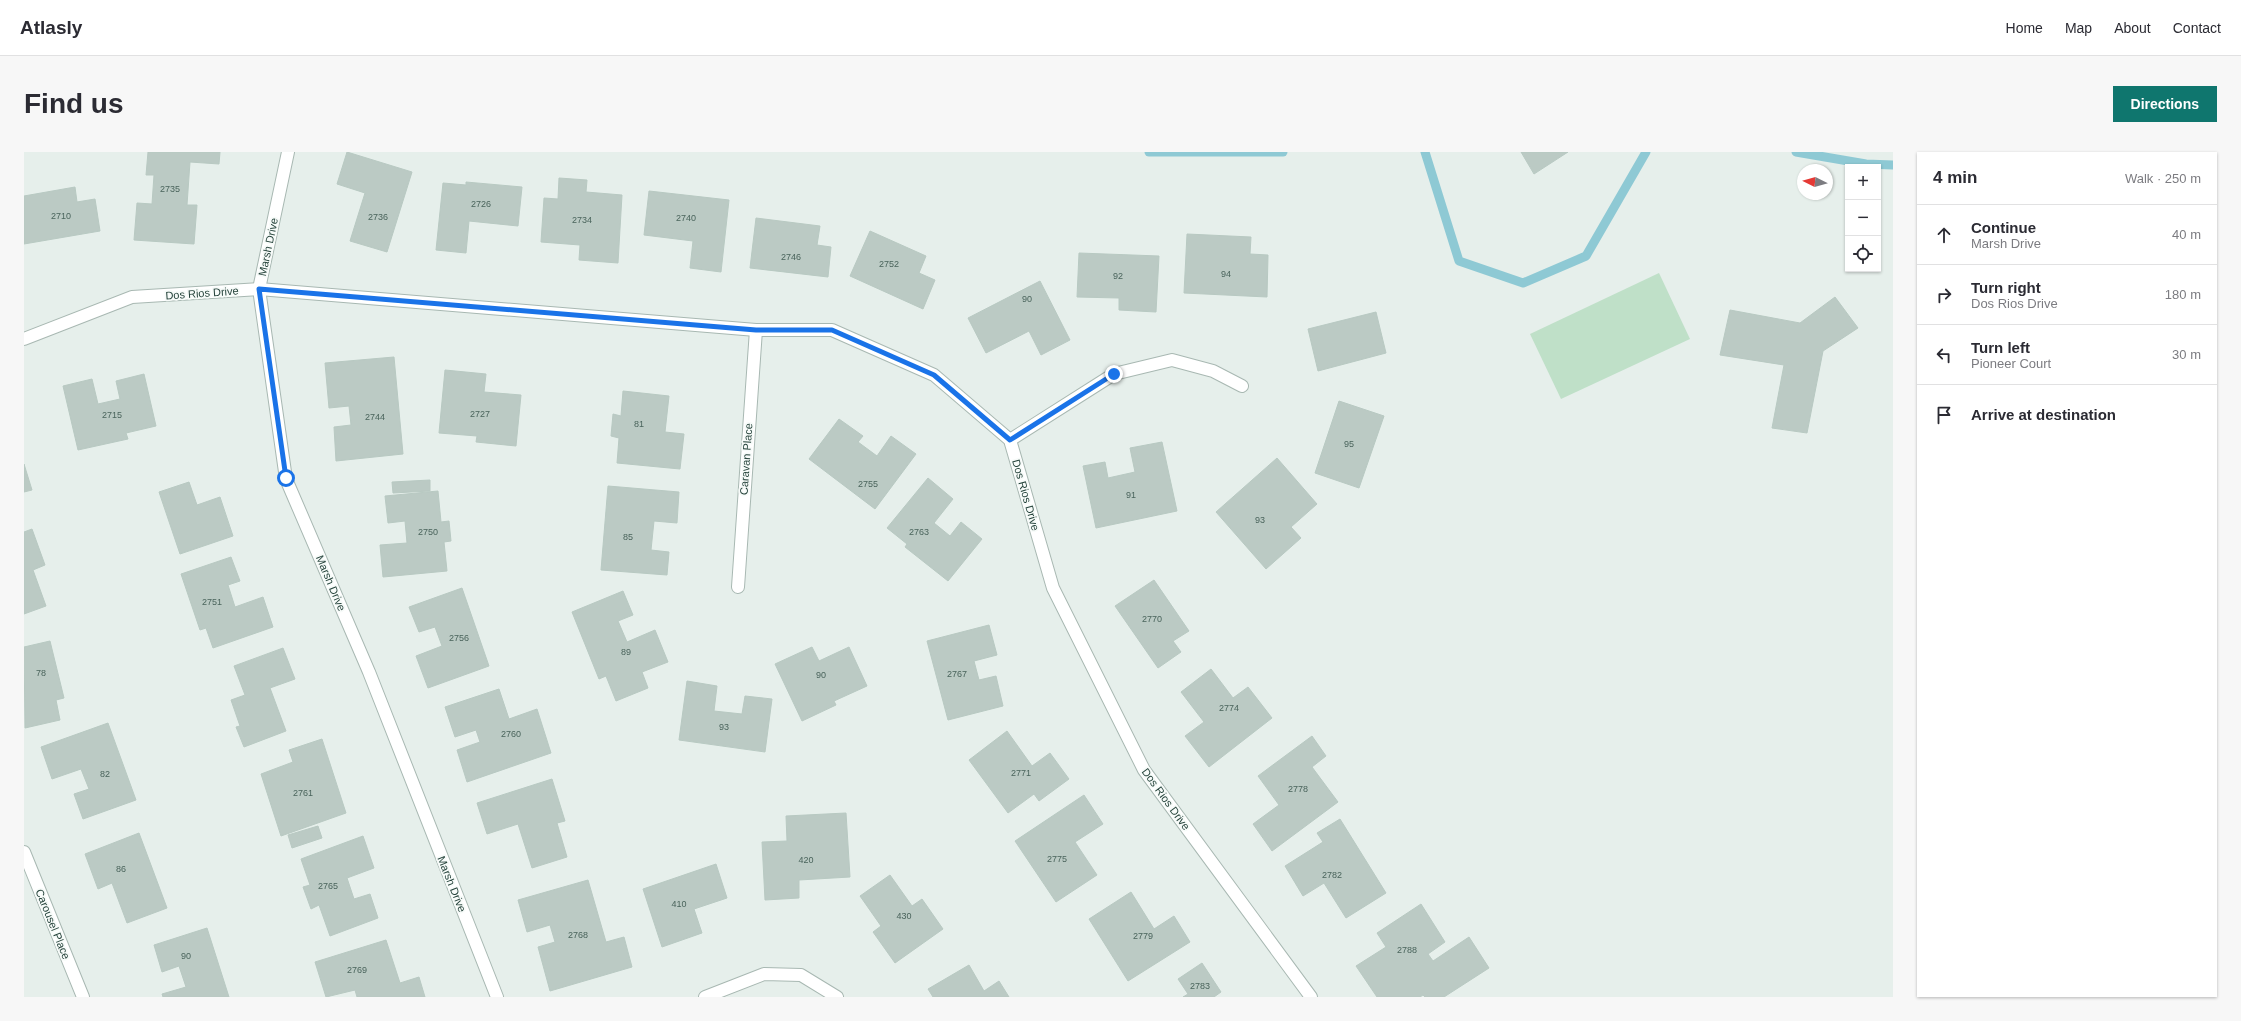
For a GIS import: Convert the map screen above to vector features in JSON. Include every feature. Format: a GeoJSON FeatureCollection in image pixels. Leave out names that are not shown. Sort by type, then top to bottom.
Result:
{"type":"FeatureCollection","features":[{"type":"Feature","properties":{"kind":"street","name":"Marsh Drive"},"geometry":{"type":"LineString","coordinates":[[288,152],[259,289],[286,478],[369,672],[497,997]]}},
{"type":"Feature","properties":{"kind":"street","name":"Dos Rios Drive"},"geometry":{"type":"LineString","coordinates":[[24,339],[132,298],[259,289],[756,330],[832,330],[934,375],[1010,440],[1053,588],[1144,770],[1311,997]]}},
{"type":"Feature","properties":{"kind":"street","name":"Caravan Place"},"geometry":{"type":"LineString","coordinates":[[738,587],[756,330]]}},
{"type":"Feature","properties":{"kind":"street"},"geometry":{"type":"LineString","coordinates":[[1010,440],[1114,374],[1172,360],[1213,371],[1242,386]]}},
{"type":"Feature","properties":{"kind":"street","name":"Carousel Place"},"geometry":{"type":"LineString","coordinates":[[24,852],[83,997]]}},
{"type":"Feature","properties":{"kind":"street"},"geometry":{"type":"LineString","coordinates":[[706,997],[764,974],[801,975],[837,997]]}},
{"type":"Feature","properties":{"kind":"green space"},"geometry":{"type":"Polygon","coordinates":[[[1659,273],[1690,339],[1561,399],[1530,334],[1659,273]]]}},
{"type":"Feature","properties":{"kind":"building"},"geometry":{"type":"Polygon","coordinates":[[[148,152],[220,152],[219,164],[190,162],[187,205],[197,205],[194,244],[134,240],[137,203],[152,204],[154,175],[146,175],[148,152]]]}},
{"type":"Feature","properties":{"kind":"building"},"geometry":{"type":"Polygon","coordinates":[[[347,152],[412,172],[387,252],[350,241],[365,193],[337,184],[347,152]]]}},
{"type":"Feature","properties":{"kind":"building"},"geometry":{"type":"Polygon","coordinates":[[[1521,152],[1568,152],[1534,174],[1521,152]]]}},
{"type":"Feature","properties":{"kind":"building"},"geometry":{"type":"Polygon","coordinates":[[[559,178],[587,180],[586,192],[622,195],[618,263],[579,260],[580,245],[541,242],[544,198],[558,199],[559,178]]]}},
{"type":"Feature","properties":{"kind":"building"},"geometry":{"type":"Polygon","coordinates":[[[466,182],[522,187],[518,226],[469,221],[466,253],[436,250],[443,183],[466,185],[466,182]]]}},
{"type":"Feature","properties":{"kind":"building"},"geometry":{"type":"Polygon","coordinates":[[[75,187],[77,202],[95,199],[100,231],[24,244],[24,196],[75,187]]]}},
{"type":"Feature","properties":{"kind":"building"},"geometry":{"type":"Polygon","coordinates":[[[649,191],[729,200],[721,272],[690,268],[693,241],[644,235],[649,191]]]}},
{"type":"Feature","properties":{"kind":"building"},"geometry":{"type":"Polygon","coordinates":[[[756,218],[820,226],[817,245],[831,247],[828,277],[750,268],[756,218]]]}},
{"type":"Feature","properties":{"kind":"building"},"geometry":{"type":"Polygon","coordinates":[[[870,231],[926,256],[919,273],[935,280],[923,309],[850,276],[870,231]]]}},
{"type":"Feature","properties":{"kind":"building"},"geometry":{"type":"Polygon","coordinates":[[[1187,234],[1251,237],[1250,254],[1268,255],[1267,297],[1184,293],[1187,234]]]}},
{"type":"Feature","properties":{"kind":"building"},"geometry":{"type":"Polygon","coordinates":[[[1079,253],[1159,256],[1156,312],[1119,310],[1119,298],[1077,297],[1079,253]]]}},
{"type":"Feature","properties":{"kind":"building"},"geometry":{"type":"Polygon","coordinates":[[[1040,281],[1070,340],[1041,355],[1029,331],[986,353],[968,318],[1040,281]]]}},
{"type":"Feature","properties":{"kind":"building"},"geometry":{"type":"Polygon","coordinates":[[[1835,297],[1858,328],[1823,351],[1807,433],[1772,428],[1784,365],[1720,355],[1730,310],[1800,323],[1835,297]]]}},
{"type":"Feature","properties":{"kind":"building"},"geometry":{"type":"Polygon","coordinates":[[[1376,312],[1386,353],[1318,371],[1308,329],[1376,312]]]}},
{"type":"Feature","properties":{"kind":"building"},"geometry":{"type":"Polygon","coordinates":[[[394,357],[403,454],[336,461],[334,427],[351,425],[349,406],[329,408],[325,363],[394,357]]]}},
{"type":"Feature","properties":{"kind":"building"},"geometry":{"type":"Polygon","coordinates":[[[445,370],[486,374],[484,392],[521,395],[516,446],[476,442],[477,436],[439,433],[445,370]]]}},
{"type":"Feature","properties":{"kind":"building"},"geometry":{"type":"Polygon","coordinates":[[[144,374],[156,426],[126,433],[128,439],[78,450],[63,386],[92,379],[98,404],[120,399],[116,381],[144,374]]]}},
{"type":"Feature","properties":{"kind":"building"},"geometry":{"type":"Polygon","coordinates":[[[623,391],[669,396],[665,432],[684,434],[680,469],[617,463],[619,438],[611,436],[613,414],[621,416],[623,391]]]}},
{"type":"Feature","properties":{"kind":"building"},"geometry":{"type":"Polygon","coordinates":[[[1339,401],[1384,416],[1359,488],[1315,473],[1339,401]]]}},
{"type":"Feature","properties":{"kind":"building"},"geometry":{"type":"Polygon","coordinates":[[[839,419],[863,436],[858,442],[877,456],[891,436],[916,454],[875,509],[809,459],[839,419]]]}},
{"type":"Feature","properties":{"kind":"building"},"geometry":{"type":"Polygon","coordinates":[[[1162,442],[1177,511],[1096,528],[1083,466],[1105,462],[1108,478],[1135,472],[1130,448],[1162,442]]]}},
{"type":"Feature","properties":{"kind":"building"},"geometry":{"type":"Polygon","coordinates":[[[1277,458],[1317,504],[1291,527],[1301,538],[1266,569],[1216,512],[1277,458]]]}},
{"type":"Feature","properties":{"kind":"building"},"geometry":{"type":"Polygon","coordinates":[[[24,464],[32,490],[24,492],[24,464]]]}},
{"type":"Feature","properties":{"kind":"building"},"geometry":{"type":"Polygon","coordinates":[[[928,478],[953,499],[934,523],[950,536],[961,522],[982,539],[948,581],[905,547],[907,544],[887,528],[928,478]]]}},
{"type":"Feature","properties":{"kind":"building"},"geometry":{"type":"Polygon","coordinates":[[[430,480],[430,491],[393,493],[392,482],[430,480]]]}},
{"type":"Feature","properties":{"kind":"building"},"geometry":{"type":"Polygon","coordinates":[[[189,482],[197,505],[220,497],[233,536],[180,554],[159,492],[189,482]]]}},
{"type":"Feature","properties":{"kind":"building"},"geometry":{"type":"Polygon","coordinates":[[[608,486],[679,492],[677,523],[654,521],[651,550],[669,552],[667,575],[601,570],[608,486]]]}},
{"type":"Feature","properties":{"kind":"building"},"geometry":{"type":"Polygon","coordinates":[[[438,491],[441,522],[449,521],[451,541],[444,542],[447,571],[383,577],[380,545],[407,543],[405,521],[388,523],[385,496],[438,491]]]}},
{"type":"Feature","properties":{"kind":"building"},"geometry":{"type":"Polygon","coordinates":[[[32,529],[45,565],[33,570],[46,606],[24,614],[24,532],[32,529]]]}},
{"type":"Feature","properties":{"kind":"building"},"geometry":{"type":"Polygon","coordinates":[[[231,557],[240,581],[228,585],[235,607],[263,597],[273,627],[213,648],[206,628],[200,630],[181,574],[231,557]]]}},
{"type":"Feature","properties":{"kind":"building"},"geometry":{"type":"Polygon","coordinates":[[[1154,580],[1189,631],[1173,641],[1181,652],[1158,668],[1115,606],[1154,580]]]}},
{"type":"Feature","properties":{"kind":"building"},"geometry":{"type":"Polygon","coordinates":[[[462,588],[489,666],[428,688],[416,656],[442,646],[435,627],[419,632],[409,607],[462,588]]]}},
{"type":"Feature","properties":{"kind":"building"},"geometry":{"type":"Polygon","coordinates":[[[623,591],[633,615],[618,621],[627,642],[655,630],[668,662],[642,672],[648,688],[616,701],[606,676],[599,679],[572,612],[623,591]]]}},
{"type":"Feature","properties":{"kind":"building"},"geometry":{"type":"Polygon","coordinates":[[[989,625],[997,655],[974,661],[979,680],[996,676],[1003,706],[948,720],[927,641],[989,625]]]}},
{"type":"Feature","properties":{"kind":"building"},"geometry":{"type":"Polygon","coordinates":[[[50,641],[64,698],[56,700],[60,720],[25,728],[24,647],[50,641]]]}},
{"type":"Feature","properties":{"kind":"building"},"geometry":{"type":"Polygon","coordinates":[[[812,647],[819,661],[849,647],[867,686],[834,701],[836,705],[802,721],[775,664],[812,647]]]}},
{"type":"Feature","properties":{"kind":"building"},"geometry":{"type":"Polygon","coordinates":[[[283,648],[295,679],[270,688],[286,731],[244,747],[236,727],[240,726],[231,700],[245,695],[234,666],[283,648]]]}},
{"type":"Feature","properties":{"kind":"building"},"geometry":{"type":"Polygon","coordinates":[[[1211,669],[1233,698],[1248,687],[1272,718],[1209,767],[1185,736],[1204,722],[1181,692],[1211,669]]]}},
{"type":"Feature","properties":{"kind":"building"},"geometry":{"type":"Polygon","coordinates":[[[687,681],[717,686],[714,711],[742,714],[745,696],[772,699],[765,752],[679,740],[687,681]]]}},
{"type":"Feature","properties":{"kind":"building"},"geometry":{"type":"Polygon","coordinates":[[[499,689],[509,719],[537,709],[551,753],[467,782],[457,750],[480,742],[476,730],[455,737],[445,707],[499,689]]]}},
{"type":"Feature","properties":{"kind":"building"},"geometry":{"type":"Polygon","coordinates":[[[108,723],[136,800],[83,819],[74,794],[89,789],[81,769],[52,779],[41,747],[108,723]]]}},
{"type":"Feature","properties":{"kind":"building"},"geometry":{"type":"Polygon","coordinates":[[[1007,731],[1032,766],[1050,753],[1069,779],[1039,801],[1034,794],[1008,813],[969,760],[1007,731]]]}},
{"type":"Feature","properties":{"kind":"building"},"geometry":{"type":"Polygon","coordinates":[[[1312,736],[1326,756],[1312,767],[1338,802],[1272,851],[1253,824],[1279,805],[1258,776],[1312,736]]]}},
{"type":"Feature","properties":{"kind":"building"},"geometry":{"type":"Polygon","coordinates":[[[322,739],[346,813],[281,836],[261,774],[293,762],[289,750],[322,739]]]}},
{"type":"Feature","properties":{"kind":"building"},"geometry":{"type":"Polygon","coordinates":[[[552,779],[565,821],[557,823],[567,857],[532,868],[518,824],[487,834],[477,803],[552,779]]]}},
{"type":"Feature","properties":{"kind":"building"},"geometry":{"type":"Polygon","coordinates":[[[1084,795],[1103,824],[1075,842],[1097,875],[1056,902],[1015,841],[1084,795]]]}},
{"type":"Feature","properties":{"kind":"building"},"geometry":{"type":"Polygon","coordinates":[[[846,813],[850,877],[799,880],[799,898],[765,900],[762,842],[787,841],[786,816],[846,813]]]}},
{"type":"Feature","properties":{"kind":"building"},"geometry":{"type":"Polygon","coordinates":[[[1340,819],[1386,893],[1346,918],[1324,883],[1303,896],[1285,866],[1323,842],[1317,833],[1340,819]]]}},
{"type":"Feature","properties":{"kind":"building"},"geometry":{"type":"Polygon","coordinates":[[[318,826],[322,838],[292,848],[288,835],[318,826]]]}},
{"type":"Feature","properties":{"kind":"building"},"geometry":{"type":"Polygon","coordinates":[[[139,833],[167,908],[127,923],[112,883],[98,889],[85,854],[139,833]]]}},
{"type":"Feature","properties":{"kind":"building"},"geometry":{"type":"Polygon","coordinates":[[[363,836],[374,868],[347,878],[354,899],[370,894],[378,918],[330,936],[319,905],[311,909],[303,887],[310,885],[301,859],[363,836]]]}},
{"type":"Feature","properties":{"kind":"building"},"geometry":{"type":"Polygon","coordinates":[[[716,864],[727,898],[694,909],[702,933],[662,947],[643,889],[716,864]]]}},
{"type":"Feature","properties":{"kind":"building"},"geometry":{"type":"Polygon","coordinates":[[[890,875],[912,906],[922,899],[943,929],[895,963],[873,932],[881,926],[860,896],[890,875]]]}},
{"type":"Feature","properties":{"kind":"building"},"geometry":{"type":"Polygon","coordinates":[[[588,880],[606,942],[624,937],[632,967],[550,991],[538,947],[555,942],[550,925],[527,932],[518,900],[588,880]]]}},
{"type":"Feature","properties":{"kind":"building"},"geometry":{"type":"Polygon","coordinates":[[[1131,892],[1154,929],[1174,916],[1190,942],[1128,981],[1089,919],[1131,892]]]}},
{"type":"Feature","properties":{"kind":"building"},"geometry":{"type":"Polygon","coordinates":[[[1421,904],[1445,942],[1428,954],[1433,961],[1469,937],[1489,968],[1444,997],[1425,997],[1423,995],[1420,997],[1377,997],[1356,966],[1386,947],[1377,933],[1421,904]]]}},
{"type":"Feature","properties":{"kind":"building"},"geometry":{"type":"Polygon","coordinates":[[[207,928],[229,997],[163,997],[162,994],[186,987],[179,966],[162,972],[154,945],[207,928]]]}},
{"type":"Feature","properties":{"kind":"building"},"geometry":{"type":"Polygon","coordinates":[[[386,940],[400,983],[419,977],[425,997],[357,997],[355,990],[326,997],[315,962],[386,940]]]}},
{"type":"Feature","properties":{"kind":"building"},"geometry":{"type":"Polygon","coordinates":[[[1202,963],[1221,992],[1214,997],[1183,997],[1188,994],[1178,979],[1202,963]]]}},
{"type":"Feature","properties":{"kind":"building"},"geometry":{"type":"Polygon","coordinates":[[[969,965],[984,991],[999,981],[1009,997],[933,997],[928,989],[969,965]]]}},
{"type":"Feature","properties":{"kind":"waterway"},"geometry":{"type":"LineString","coordinates":[[1149,152],[1283,152]]}},
{"type":"Feature","properties":{"kind":"waterway"},"geometry":{"type":"LineString","coordinates":[[1425,152],[1459,261],[1523,283],[1586,256],[1646,152]]}},
{"type":"Feature","properties":{"kind":"waterway"},"geometry":{"type":"LineString","coordinates":[[1796,152],[1866,164],[1893,165]]}},
{"type":"Feature","properties":{"kind":"route"},"geometry":{"type":"LineString","coordinates":[[286,478],[259,289],[756,330],[832,330],[934,375],[1010,440],[1114,374]]}}]}
